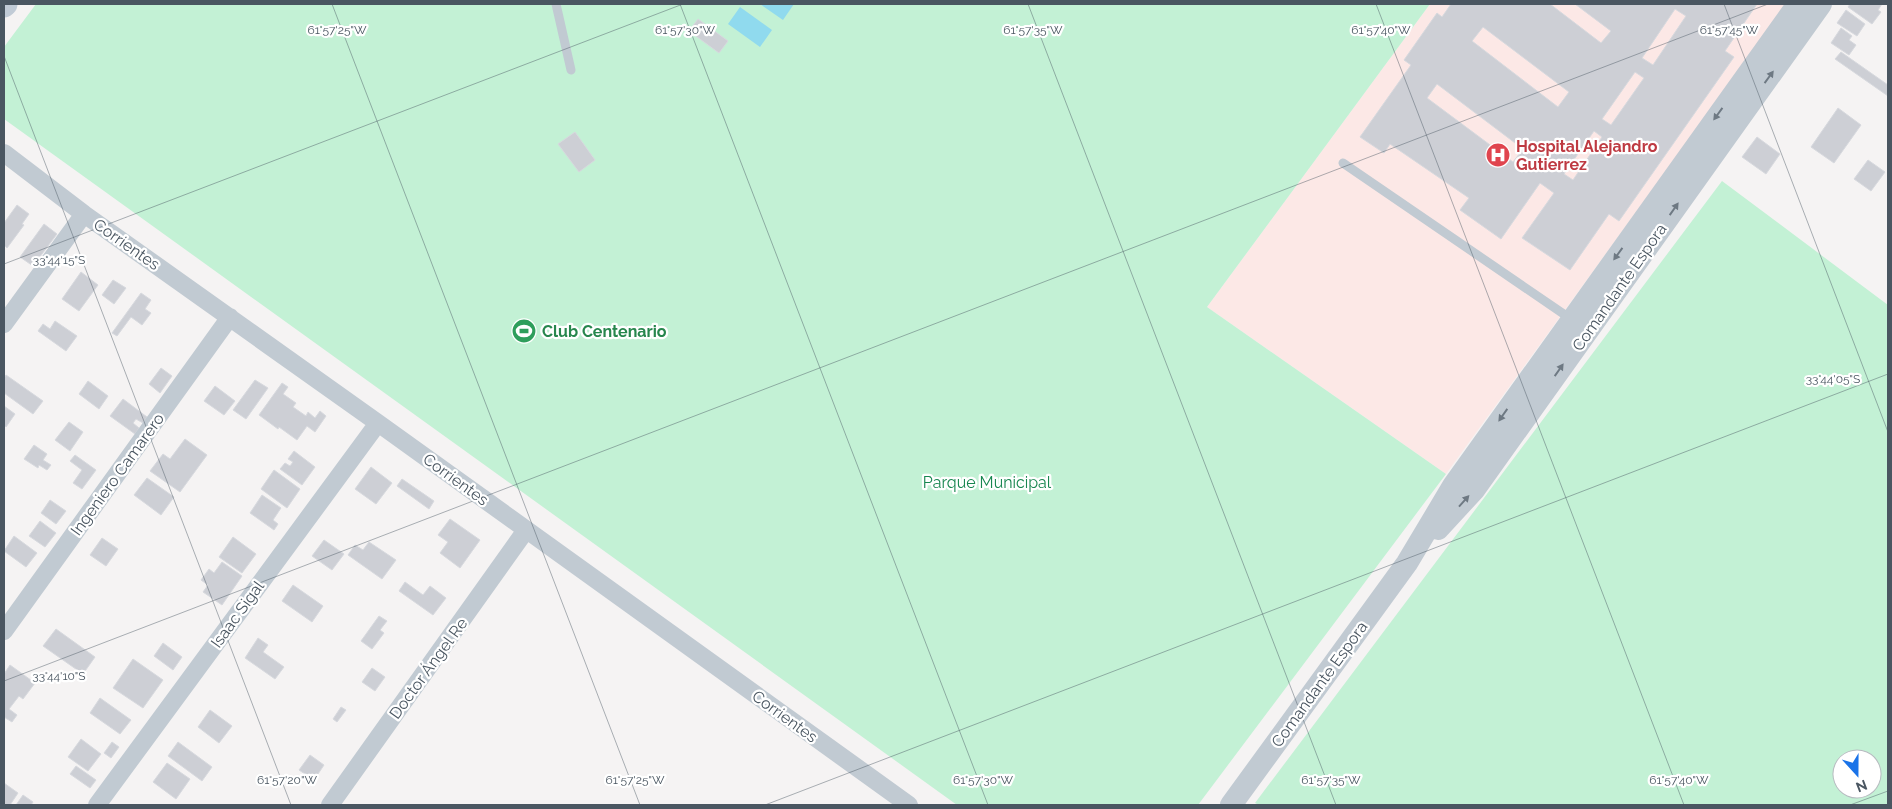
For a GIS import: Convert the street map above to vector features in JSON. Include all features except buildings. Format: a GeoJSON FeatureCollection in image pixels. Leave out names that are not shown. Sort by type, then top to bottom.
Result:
{"type":"FeatureCollection","features":[{"type":"Feature","properties":{"kind":"street","name":"Comandante Espora"},"geometry":{"type":"LineString","coordinates":[[1231,805],[1407,563],[1474,490],[1579,324],[1798,4]]}},
{"type":"Feature","properties":{"kind":"street","name":"Comandante Espora"},"geometry":{"type":"LineString","coordinates":[[1579,324],[1821,4]]}},
{"type":"Feature","properties":{"kind":"street","name":"Corrientes"},"geometry":{"type":"LineString","coordinates":[[4,153],[84,214],[909,805]]}},
{"type":"Feature","properties":{"kind":"street"},"geometry":{"type":"LineString","coordinates":[[4,324],[84,214]]}},
{"type":"Feature","properties":{"kind":"street","name":"Ingeniero Camarero"},"geometry":{"type":"LineString","coordinates":[[4,631],[230,317]]}},
{"type":"Feature","properties":{"kind":"street","name":"Isaac Sigal"},"geometry":{"type":"LineString","coordinates":[[97,805],[378,423]]}},
{"type":"Feature","properties":{"kind":"street","name":"Doctor Ángel Re"},"geometry":{"type":"LineString","coordinates":[[330,805],[526,530]]}},
{"type":"Feature","properties":{"kind":"lane"},"geometry":{"type":"LineString","coordinates":[[556,4],[571,70]]}},
{"type":"Feature","properties":{"kind":"lane"},"geometry":{"type":"LineString","coordinates":[[1343,163],[1579,324]]}},
{"type":"Feature","properties":{"kind":"shaded area","name":"Hospital Alejandro Gutierrez"},"geometry":{"type":"Polygon","coordinates":[[[1430,4],[1787,4],[1446,474],[1207,307],[1430,4]]]}},
{"type":"Feature","properties":{"kind":"green space","name":"Parque Municipal"},"geometry":{"type":"Polygon","coordinates":[[[36,4],[1430,4],[1207,307],[1446,474],[1198,805],[957,805],[4,119],[4,47],[36,4]]]}},
{"type":"Feature","properties":{"kind":"green space"},"geometry":{"type":"Polygon","coordinates":[[[1722,181],[1888,305],[1888,805],[1259,805],[1255,803],[1722,181]]]}},
{"type":"Feature","properties":{"kind":"water"},"geometry":{"type":"Polygon","coordinates":[[[760,4],[794,4],[783,20],[760,4]]]}},
{"type":"Feature","properties":{"kind":"water"},"geometry":{"type":"Polygon","coordinates":[[[740,7],[772,30],[760,47],[728,24],[740,7]]]}},
{"type":"Feature","properties":{"kind":"place","name":"Hospital Alejandro Gutierrez"},"geometry":{"type":"Point","coordinates":[1498,155]}},
{"type":"Feature","properties":{"kind":"place","name":"Club Centenario"},"geometry":{"type":"Point","coordinates":[524,331]}}]}
